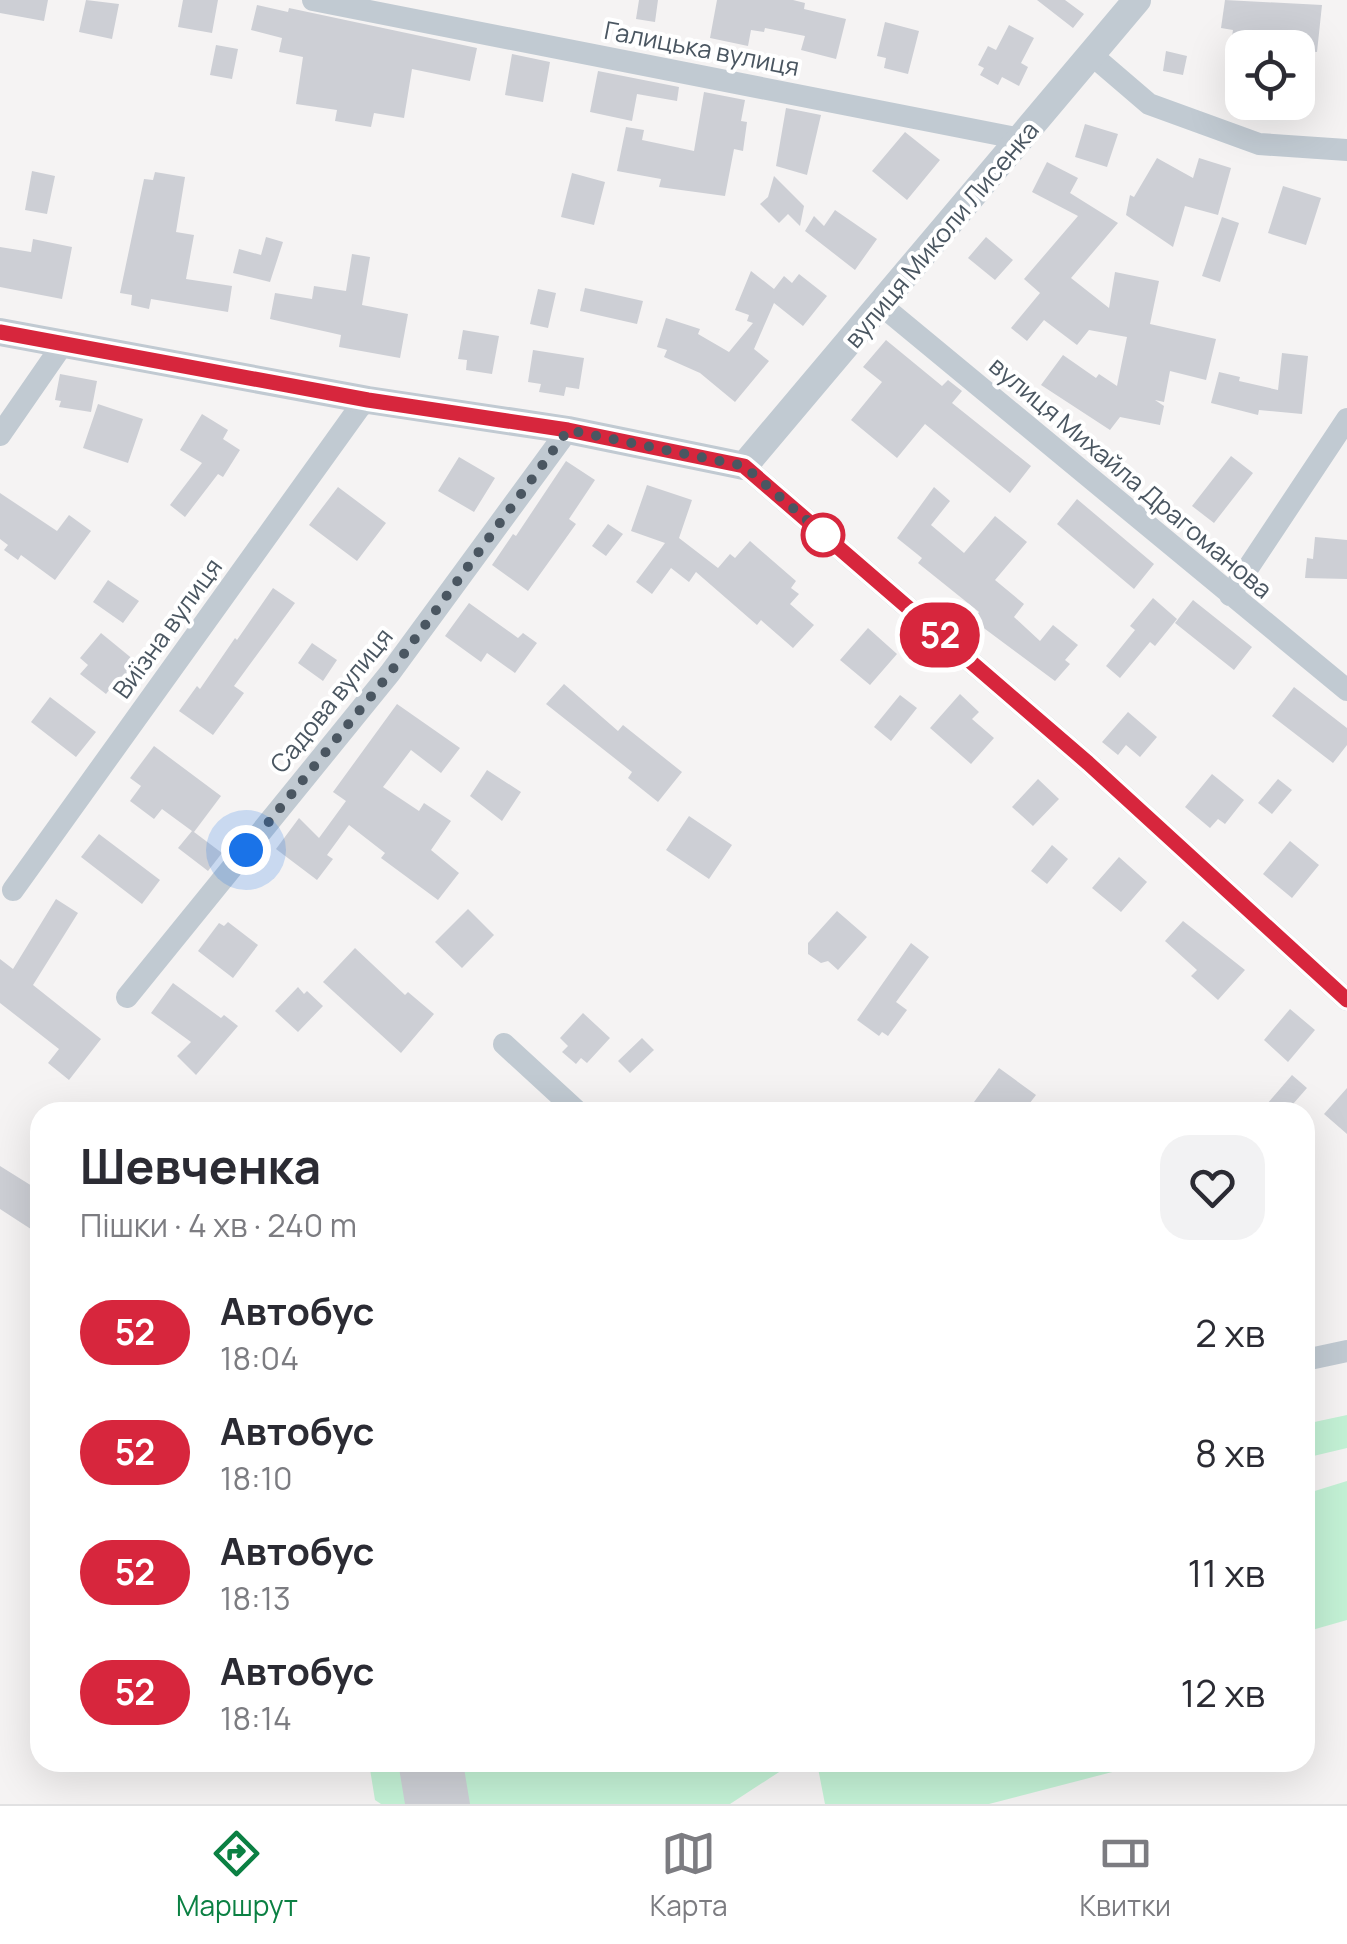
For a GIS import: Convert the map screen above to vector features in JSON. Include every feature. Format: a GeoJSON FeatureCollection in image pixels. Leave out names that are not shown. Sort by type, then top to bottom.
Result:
{"type":"FeatureCollection","features":[{"type":"Feature","properties":{"kind":"street","name":"Галицька вулиця"},"geometry":{"type":"LineString","coordinates":[[313,0],[1020,139]]}},
{"type":"Feature","properties":{"kind":"street","name":"вулиця Миколи Лисенка"},"geometry":{"type":"LineString","coordinates":[[744,466],[1137,0]]}},
{"type":"Feature","properties":{"kind":"street"},"geometry":{"type":"LineString","coordinates":[[1093,56],[1150,104],[1168,111],[1259,144],[1347,150]]}},
{"type":"Feature","properties":{"kind":"street","name":"вулиця Михайла Драгоманова"},"geometry":{"type":"LineString","coordinates":[[881,305],[1347,690]]}},
{"type":"Feature","properties":{"kind":"street"},"geometry":{"type":"LineString","coordinates":[[0,332],[368,400],[568,430],[744,466],[1088,763],[1347,1000]]}},
{"type":"Feature","properties":{"kind":"street"},"geometry":{"type":"LineString","coordinates":[[0,436],[63,344]]}},
{"type":"Feature","properties":{"kind":"street","name":"Виїзна вулиця"},"geometry":{"type":"LineString","coordinates":[[12,890],[368,400]]}},
{"type":"Feature","properties":{"kind":"street"},"geometry":{"type":"LineString","coordinates":[[1230,596],[1347,419]]}},
{"type":"Feature","properties":{"kind":"street","name":"Садова вулиця"},"geometry":{"type":"LineString","coordinates":[[127,997],[390,673],[568,430]]}},
{"type":"Feature","properties":{"kind":"street"},"geometry":{"type":"LineString","coordinates":[[1316,663],[1347,665]]}},
{"type":"Feature","properties":{"kind":"street"},"geometry":{"type":"LineString","coordinates":[[504,1044],[567,1102]]}},
{"type":"Feature","properties":{"kind":"street"},"geometry":{"type":"LineString","coordinates":[[1315,1358],[1347,1351]]}},
{"type":"Feature","properties":{"kind":"green space"},"geometry":{"type":"Polygon","coordinates":[[[1347,1415],[1347,1448],[1315,1456],[1315,1422],[1347,1415]]]}},
{"type":"Feature","properties":{"kind":"green space"},"geometry":{"type":"Polygon","coordinates":[[[1347,1481],[1347,1620],[1315,1629],[1315,1491],[1347,1481]]]}},
{"type":"Feature","properties":{"kind":"green space"},"geometry":{"type":"Polygon","coordinates":[[[370,1772],[779,1772],[730,1804],[381,1804],[375,1800],[370,1772]]]}},
{"type":"Feature","properties":{"kind":"green space"},"geometry":{"type":"Polygon","coordinates":[[[819,1772],[1112,1772],[989,1804],[825,1804],[819,1772]]]}},
{"type":"Feature","properties":{"kind":"building"},"geometry":{"type":"Polygon","coordinates":[[[0,0],[48,0],[44,21],[0,13],[0,0]]]}},
{"type":"Feature","properties":{"kind":"building"},"geometry":{"type":"Polygon","coordinates":[[[86,0],[119,4],[112,39],[79,32],[86,0]]]}},
{"type":"Feature","properties":{"kind":"building"},"geometry":{"type":"Polygon","coordinates":[[[183,0],[218,0],[212,33],[178,27],[183,0]]]}},
{"type":"Feature","properties":{"kind":"building"},"geometry":{"type":"Polygon","coordinates":[[[639,0],[658,0],[655,22],[636,19],[639,0]]]}},
{"type":"Feature","properties":{"kind":"building"},"geometry":{"type":"Polygon","coordinates":[[[717,0],[793,0],[805,3],[804,9],[846,19],[836,59],[801,50],[805,36],[765,28],[764,32],[751,30],[748,46],[710,38],[717,0]]]}},
{"type":"Feature","properties":{"kind":"building"},"geometry":{"type":"Polygon","coordinates":[[[1037,0],[1065,0],[1084,14],[1073,28],[1037,0]]]}},
{"type":"Feature","properties":{"kind":"building"},"geometry":{"type":"Polygon","coordinates":[[[1225,0],[1322,5],[1317,52],[1315,30],[1221,28],[1225,0]]]}},
{"type":"Feature","properties":{"kind":"building"},"geometry":{"type":"Polygon","coordinates":[[[257,5],[288,12],[289,8],[477,48],[470,81],[412,69],[404,118],[374,113],[371,127],[335,121],[337,110],[296,104],[303,57],[279,52],[282,38],[251,30],[257,5]]]}},
{"type":"Feature","properties":{"kind":"building"},"geometry":{"type":"Polygon","coordinates":[[[885,22],[919,31],[908,74],[884,68],[886,58],[877,56],[885,22]]]}},
{"type":"Feature","properties":{"kind":"building"},"geometry":{"type":"Polygon","coordinates":[[[1009,25],[1034,38],[1021,63],[1028,67],[1019,86],[1002,77],[998,85],[980,75],[984,68],[978,65],[988,46],[996,50],[1009,25]]]}},
{"type":"Feature","properties":{"kind":"building"},"geometry":{"type":"Polygon","coordinates":[[[216,45],[238,49],[232,79],[210,75],[216,45]]]}},
{"type":"Feature","properties":{"kind":"building"},"geometry":{"type":"Polygon","coordinates":[[[1166,51],[1187,56],[1183,75],[1163,71],[1166,51]]]}},
{"type":"Feature","properties":{"kind":"building"},"geometry":{"type":"Polygon","coordinates":[[[512,54],[550,62],[543,102],[505,95],[512,54]]]}},
{"type":"Feature","properties":{"kind":"building"},"geometry":{"type":"Polygon","coordinates":[[[598,71],[679,87],[677,101],[637,94],[632,121],[590,112],[598,71]]]}},
{"type":"Feature","properties":{"kind":"building"},"geometry":{"type":"Polygon","coordinates":[[[704,92],[745,100],[741,121],[747,122],[743,151],[734,149],[725,196],[659,187],[661,179],[617,171],[626,127],[644,130],[642,140],[694,151],[704,92]]]}},
{"type":"Feature","properties":{"kind":"building"},"geometry":{"type":"Polygon","coordinates":[[[786,108],[821,115],[807,175],[776,166],[786,108]]]}},
{"type":"Feature","properties":{"kind":"building"},"geometry":{"type":"Polygon","coordinates":[[[1085,124],[1118,134],[1107,167],[1075,157],[1085,124]]]}},
{"type":"Feature","properties":{"kind":"building"},"geometry":{"type":"Polygon","coordinates":[[[905,132],[940,160],[907,200],[872,171],[905,132]]]}},
{"type":"Feature","properties":{"kind":"building"},"geometry":{"type":"Polygon","coordinates":[[[1157,158],[1193,178],[1199,158],[1231,168],[1218,215],[1185,206],[1173,247],[1126,215],[1130,195],[1134,197],[1157,158]]]}},
{"type":"Feature","properties":{"kind":"building"},"geometry":{"type":"Polygon","coordinates":[[[1047,162],[1078,178],[1070,193],[1118,223],[1071,278],[1109,308],[1115,272],[1159,281],[1150,324],[1216,339],[1206,380],[1170,371],[1164,402],[1155,400],[1164,406],[1160,425],[1120,417],[1110,430],[1041,385],[1063,355],[1096,378],[1099,374],[1117,386],[1127,337],[1089,330],[1077,345],[1044,320],[1027,341],[1011,328],[1040,293],[1024,279],[1078,216],[1032,192],[1047,162]]]}},
{"type":"Feature","properties":{"kind":"building"},"geometry":{"type":"Polygon","coordinates":[[[32,171],[55,176],[47,214],[25,210],[32,171]]]}},
{"type":"Feature","properties":{"kind":"building"},"geometry":{"type":"Polygon","coordinates":[[[155,172],[185,177],[176,232],[194,235],[186,279],[232,286],[228,312],[151,299],[149,309],[131,305],[132,295],[120,293],[144,179],[153,180],[155,172]]]}},
{"type":"Feature","properties":{"kind":"building"},"geometry":{"type":"Polygon","coordinates":[[[572,173],[605,182],[594,225],[561,217],[572,173]]]}},
{"type":"Feature","properties":{"kind":"building"},"geometry":{"type":"Polygon","coordinates":[[[774,176],[804,206],[800,226],[788,214],[779,223],[760,204],[768,197],[774,176]]]}},
{"type":"Feature","properties":{"kind":"building"},"geometry":{"type":"Polygon","coordinates":[[[1283,186],[1321,198],[1306,245],[1268,233],[1283,186]]]}},
{"type":"Feature","properties":{"kind":"building"},"geometry":{"type":"Polygon","coordinates":[[[835,210],[877,239],[855,270],[805,231],[814,216],[824,226],[835,210]]]}},
{"type":"Feature","properties":{"kind":"building"},"geometry":{"type":"Polygon","coordinates":[[[1222,217],[1239,223],[1220,282],[1202,276],[1222,217]]]}},
{"type":"Feature","properties":{"kind":"building"},"geometry":{"type":"Polygon","coordinates":[[[266,237],[283,242],[270,282],[233,273],[239,249],[261,255],[266,237]]]}},
{"type":"Feature","properties":{"kind":"building"},"geometry":{"type":"Polygon","coordinates":[[[986,237],[1013,260],[995,280],[968,258],[986,237]]]}},
{"type":"Feature","properties":{"kind":"building"},"geometry":{"type":"Polygon","coordinates":[[[33,239],[72,247],[62,299],[0,287],[0,247],[31,252],[33,239]]]}},
{"type":"Feature","properties":{"kind":"building"},"geometry":{"type":"Polygon","coordinates":[[[352,254],[370,257],[362,305],[408,314],[400,358],[339,347],[341,335],[270,319],[275,293],[312,299],[314,286],[346,291],[352,254]]]}},
{"type":"Feature","properties":{"kind":"building"},"geometry":{"type":"Polygon","coordinates":[[[751,271],[774,289],[784,276],[792,283],[799,274],[827,296],[803,326],[774,303],[754,349],[769,361],[735,402],[700,373],[664,357],[667,350],[657,347],[666,318],[700,329],[698,334],[729,352],[753,323],[747,321],[749,315],[735,310],[751,271]]]}},
{"type":"Feature","properties":{"kind":"building"},"geometry":{"type":"Polygon","coordinates":[[[585,288],[643,301],[637,324],[580,311],[585,288]]]}},
{"type":"Feature","properties":{"kind":"building"},"geometry":{"type":"Polygon","coordinates":[[[538,289],[556,293],[548,328],[530,324],[538,289]]]}},
{"type":"Feature","properties":{"kind":"building"},"geometry":{"type":"Polygon","coordinates":[[[463,330],[499,336],[492,374],[466,370],[467,360],[458,359],[463,330]]]}},
{"type":"Feature","properties":{"kind":"building"},"geometry":{"type":"Polygon","coordinates":[[[886,340],[942,386],[948,380],[962,391],[952,403],[1031,466],[1010,493],[925,424],[897,458],[851,420],[882,382],[863,367],[886,340]]]}},
{"type":"Feature","properties":{"kind":"building"},"geometry":{"type":"Polygon","coordinates":[[[533,350],[584,358],[579,389],[566,387],[564,396],[539,392],[541,384],[528,382],[533,350]]]}},
{"type":"Feature","properties":{"kind":"building"},"geometry":{"type":"Polygon","coordinates":[[[1282,353],[1308,356],[1302,414],[1259,410],[1258,415],[1211,403],[1219,372],[1278,390],[1282,353]]]}},
{"type":"Feature","properties":{"kind":"building"},"geometry":{"type":"Polygon","coordinates":[[[60,374],[97,381],[91,412],[59,407],[61,401],[55,400],[60,374]]]}},
{"type":"Feature","properties":{"kind":"building"},"geometry":{"type":"Polygon","coordinates":[[[98,404],[143,419],[128,463],[83,448],[98,404]]]}},
{"type":"Feature","properties":{"kind":"building"},"geometry":{"type":"Polygon","coordinates":[[[202,414],[228,430],[223,439],[240,450],[223,477],[218,474],[185,517],[170,505],[202,463],[180,450],[202,414]]]}},
{"type":"Feature","properties":{"kind":"building"},"geometry":{"type":"Polygon","coordinates":[[[1231,456],[1253,473],[1214,523],[1192,506],[1231,456]]]}},
{"type":"Feature","properties":{"kind":"building"},"geometry":{"type":"Polygon","coordinates":[[[459,457],[495,478],[474,512],[438,491],[459,457]]]}},
{"type":"Feature","properties":{"kind":"building"},"geometry":{"type":"Polygon","coordinates":[[[566,461],[595,480],[569,519],[576,524],[528,591],[492,565],[566,461]]]}},
{"type":"Feature","properties":{"kind":"building"},"geometry":{"type":"Polygon","coordinates":[[[647,485],[692,500],[679,538],[718,568],[730,554],[735,558],[750,541],[796,581],[791,588],[799,594],[790,604],[814,625],[793,648],[761,620],[757,625],[696,572],[689,582],[671,568],[652,594],[636,582],[665,543],[631,531],[647,485]]]}},
{"type":"Feature","properties":{"kind":"building"},"geometry":{"type":"Polygon","coordinates":[[[338,487],[386,523],[357,561],[309,525],[338,487]]]}},
{"type":"Feature","properties":{"kind":"building"},"geometry":{"type":"Polygon","coordinates":[[[934,487],[950,501],[931,525],[964,553],[995,516],[1027,542],[995,580],[1024,604],[1014,617],[1040,641],[1053,625],[1078,645],[1065,660],[1070,664],[1055,681],[973,620],[979,612],[918,563],[922,558],[897,538],[934,487]]]}},
{"type":"Feature","properties":{"kind":"building"},"geometry":{"type":"Polygon","coordinates":[[[0,493],[57,531],[69,515],[91,531],[55,580],[21,555],[18,560],[4,550],[8,545],[0,539],[0,493]]]}},
{"type":"Feature","properties":{"kind":"building"},"geometry":{"type":"Polygon","coordinates":[[[1077,499],[1154,564],[1134,589],[1057,524],[1077,499]]]}},
{"type":"Feature","properties":{"kind":"building"},"geometry":{"type":"Polygon","coordinates":[[[608,524],[623,534],[606,556],[592,546],[608,524]]]}},
{"type":"Feature","properties":{"kind":"building"},"geometry":{"type":"Polygon","coordinates":[[[1315,537],[1347,540],[1347,579],[1305,578],[1307,558],[1313,559],[1315,537]]]}},
{"type":"Feature","properties":{"kind":"building"},"geometry":{"type":"Polygon","coordinates":[[[108,580],[139,601],[123,623],[93,602],[108,580]]]}},
{"type":"Feature","properties":{"kind":"building"},"geometry":{"type":"Polygon","coordinates":[[[273,588],[295,603],[234,686],[244,693],[213,735],[179,711],[197,686],[200,689],[273,588]]]}},
{"type":"Feature","properties":{"kind":"building"},"geometry":{"type":"Polygon","coordinates":[[[1153,598],[1177,619],[1155,646],[1150,642],[1120,678],[1106,666],[1135,630],[1130,626],[1153,598]]]}},
{"type":"Feature","properties":{"kind":"building"},"geometry":{"type":"Polygon","coordinates":[[[1193,600],[1252,647],[1234,670],[1175,623],[1193,600]]]}},
{"type":"Feature","properties":{"kind":"building"},"geometry":{"type":"Polygon","coordinates":[[[469,603],[518,638],[523,633],[537,643],[515,673],[487,653],[481,662],[445,636],[469,603]]]}},
{"type":"Feature","properties":{"kind":"building"},"geometry":{"type":"Polygon","coordinates":[[[868,628],[897,654],[870,685],[840,660],[868,628]]]}},
{"type":"Feature","properties":{"kind":"building"},"geometry":{"type":"Polygon","coordinates":[[[101,633],[140,665],[120,691],[113,685],[106,694],[80,674],[88,665],[80,658],[101,633]]]}},
{"type":"Feature","properties":{"kind":"building"},"geometry":{"type":"Polygon","coordinates":[[[312,643],[337,660],[323,681],[298,663],[312,643]]]}},
{"type":"Feature","properties":{"kind":"building"},"geometry":{"type":"Polygon","coordinates":[[[564,684],[618,731],[623,725],[682,772],[658,802],[628,778],[632,772],[546,704],[564,684]]]}},
{"type":"Feature","properties":{"kind":"building"},"geometry":{"type":"Polygon","coordinates":[[[1294,687],[1347,728],[1347,745],[1333,763],[1272,716],[1294,687]]]}},
{"type":"Feature","properties":{"kind":"building"},"geometry":{"type":"Polygon","coordinates":[[[960,694],[979,712],[972,719],[994,738],[971,764],[930,728],[960,694]]]}},
{"type":"Feature","properties":{"kind":"building"},"geometry":{"type":"Polygon","coordinates":[[[900,695],[917,708],[891,741],[874,727],[900,695]]]}},
{"type":"Feature","properties":{"kind":"building"},"geometry":{"type":"Polygon","coordinates":[[[50,697],[96,732],[76,757],[31,722],[50,697]]]}},
{"type":"Feature","properties":{"kind":"building"},"geometry":{"type":"Polygon","coordinates":[[[397,704],[460,748],[441,773],[411,750],[383,787],[419,811],[424,803],[451,821],[431,850],[459,873],[438,900],[381,858],[385,853],[349,825],[327,855],[333,859],[317,880],[276,849],[299,818],[319,838],[346,801],[333,792],[397,704]]]}},
{"type":"Feature","properties":{"kind":"building"},"geometry":{"type":"Polygon","coordinates":[[[1128,712],[1157,737],[1140,757],[1126,745],[1118,755],[1102,742],[1128,712]]]}},
{"type":"Feature","properties":{"kind":"building"},"geometry":{"type":"Polygon","coordinates":[[[154,746],[221,796],[194,832],[222,853],[208,871],[178,848],[192,831],[162,809],[154,819],[130,801],[141,786],[130,778],[154,746]]]}},
{"type":"Feature","properties":{"kind":"building"},"geometry":{"type":"Polygon","coordinates":[[[487,770],[521,792],[502,821],[470,796],[487,770]]]}},
{"type":"Feature","properties":{"kind":"building"},"geometry":{"type":"Polygon","coordinates":[[[1212,774],[1244,800],[1225,824],[1218,819],[1210,828],[1185,807],[1212,774]]]}},
{"type":"Feature","properties":{"kind":"building"},"geometry":{"type":"Polygon","coordinates":[[[1038,779],[1059,799],[1033,826],[1012,807],[1038,779]]]}},
{"type":"Feature","properties":{"kind":"building"},"geometry":{"type":"Polygon","coordinates":[[[1278,779],[1292,790],[1272,814],[1258,803],[1278,779]]]}},
{"type":"Feature","properties":{"kind":"building"},"geometry":{"type":"Polygon","coordinates":[[[689,816],[732,845],[709,879],[666,850],[689,816]]]}},
{"type":"Feature","properties":{"kind":"building"},"geometry":{"type":"Polygon","coordinates":[[[99,834],[160,880],[142,904],[81,857],[99,834]]]}},
{"type":"Feature","properties":{"kind":"building"},"geometry":{"type":"Polygon","coordinates":[[[1290,841],[1319,865],[1292,898],[1263,874],[1290,841]]]}},
{"type":"Feature","properties":{"kind":"building"},"geometry":{"type":"Polygon","coordinates":[[[1052,845],[1068,859],[1047,884],[1031,871],[1052,845]]]}},
{"type":"Feature","properties":{"kind":"building"},"geometry":{"type":"Polygon","coordinates":[[[1119,857],[1147,882],[1121,912],[1092,888],[1119,857]]]}},
{"type":"Feature","properties":{"kind":"building"},"geometry":{"type":"Polygon","coordinates":[[[56,899],[78,913],[33,985],[101,1039],[69,1080],[48,1063],[59,1049],[0,1003],[0,959],[13,969],[56,899]]]}},
{"type":"Feature","properties":{"kind":"building"},"geometry":{"type":"Polygon","coordinates":[[[468,909],[494,935],[462,968],[435,942],[468,909]]]}},
{"type":"Feature","properties":{"kind":"building"},"geometry":{"type":"Polygon","coordinates":[[[837,911],[867,937],[838,970],[828,961],[821,963],[808,954],[808,943],[837,911]]]}},
{"type":"Feature","properties":{"kind":"building"},"geometry":{"type":"Polygon","coordinates":[[[1183,921],[1245,970],[1218,1000],[1191,976],[1197,970],[1165,941],[1183,921]]]}},
{"type":"Feature","properties":{"kind":"building"},"geometry":{"type":"Polygon","coordinates":[[[228,922],[258,945],[233,978],[198,951],[219,923],[224,926],[228,922]]]}},
{"type":"Feature","properties":{"kind":"building"},"geometry":{"type":"Polygon","coordinates":[[[911,943],[929,957],[896,1002],[907,1010],[888,1036],[882,1032],[879,1036],[857,1020],[911,943]]]}},
{"type":"Feature","properties":{"kind":"building"},"geometry":{"type":"Polygon","coordinates":[[[355,948],[405,995],[408,992],[434,1014],[401,1053],[323,982],[355,948]]]}},
{"type":"Feature","properties":{"kind":"building"},"geometry":{"type":"Polygon","coordinates":[[[173,983],[238,1026],[196,1075],[177,1056],[191,1042],[151,1013],[173,983]]]}},
{"type":"Feature","properties":{"kind":"building"},"geometry":{"type":"Polygon","coordinates":[[[298,987],[323,1006],[298,1032],[275,1011],[298,987]]]}},
{"type":"Feature","properties":{"kind":"building"},"geometry":{"type":"Polygon","coordinates":[[[1290,1009],[1315,1030],[1288,1062],[1264,1040],[1290,1009]]]}},
{"type":"Feature","properties":{"kind":"building"},"geometry":{"type":"Polygon","coordinates":[[[583,1013],[610,1038],[587,1063],[581,1058],[576,1064],[562,1052],[568,1046],[560,1038],[583,1013]]]}},
{"type":"Feature","properties":{"kind":"building"},"geometry":{"type":"Polygon","coordinates":[[[642,1038],[654,1050],[630,1073],[618,1061],[642,1038]]]}},
{"type":"Feature","properties":{"kind":"building"},"geometry":{"type":"Polygon","coordinates":[[[999,1068],[1036,1095],[1031,1102],[974,1102],[999,1068]]]}},
{"type":"Feature","properties":{"kind":"building"},"geometry":{"type":"Polygon","coordinates":[[[1292,1075],[1307,1088],[1295,1102],[1269,1102],[1292,1075]]]}},
{"type":"Feature","properties":{"kind":"building"},"geometry":{"type":"Polygon","coordinates":[[[1347,1088],[1347,1134],[1324,1114],[1347,1088]]]}},
{"type":"Feature","properties":{"kind":"building"},"geometry":{"type":"Polygon","coordinates":[[[0,1166],[30,1185],[30,1228],[0,1209],[0,1166]]]}},
{"type":"Feature","properties":{"kind":"building"},"geometry":{"type":"Polygon","coordinates":[[[400,1772],[465,1772],[470,1804],[405,1804],[400,1772]]]}},
{"type":"Feature","properties":{"kind":"bus line","name":"52"},"geometry":{"type":"LineString","coordinates":[[0,332],[368,400],[568,430],[744,466],[1088,763],[1347,1000]]}},
{"type":"Feature","properties":{"kind":"route"},"geometry":{"type":"LineString","coordinates":[[246,850],[390,673],[568,430],[744,466],[830,540],[823,535]]}}]}
